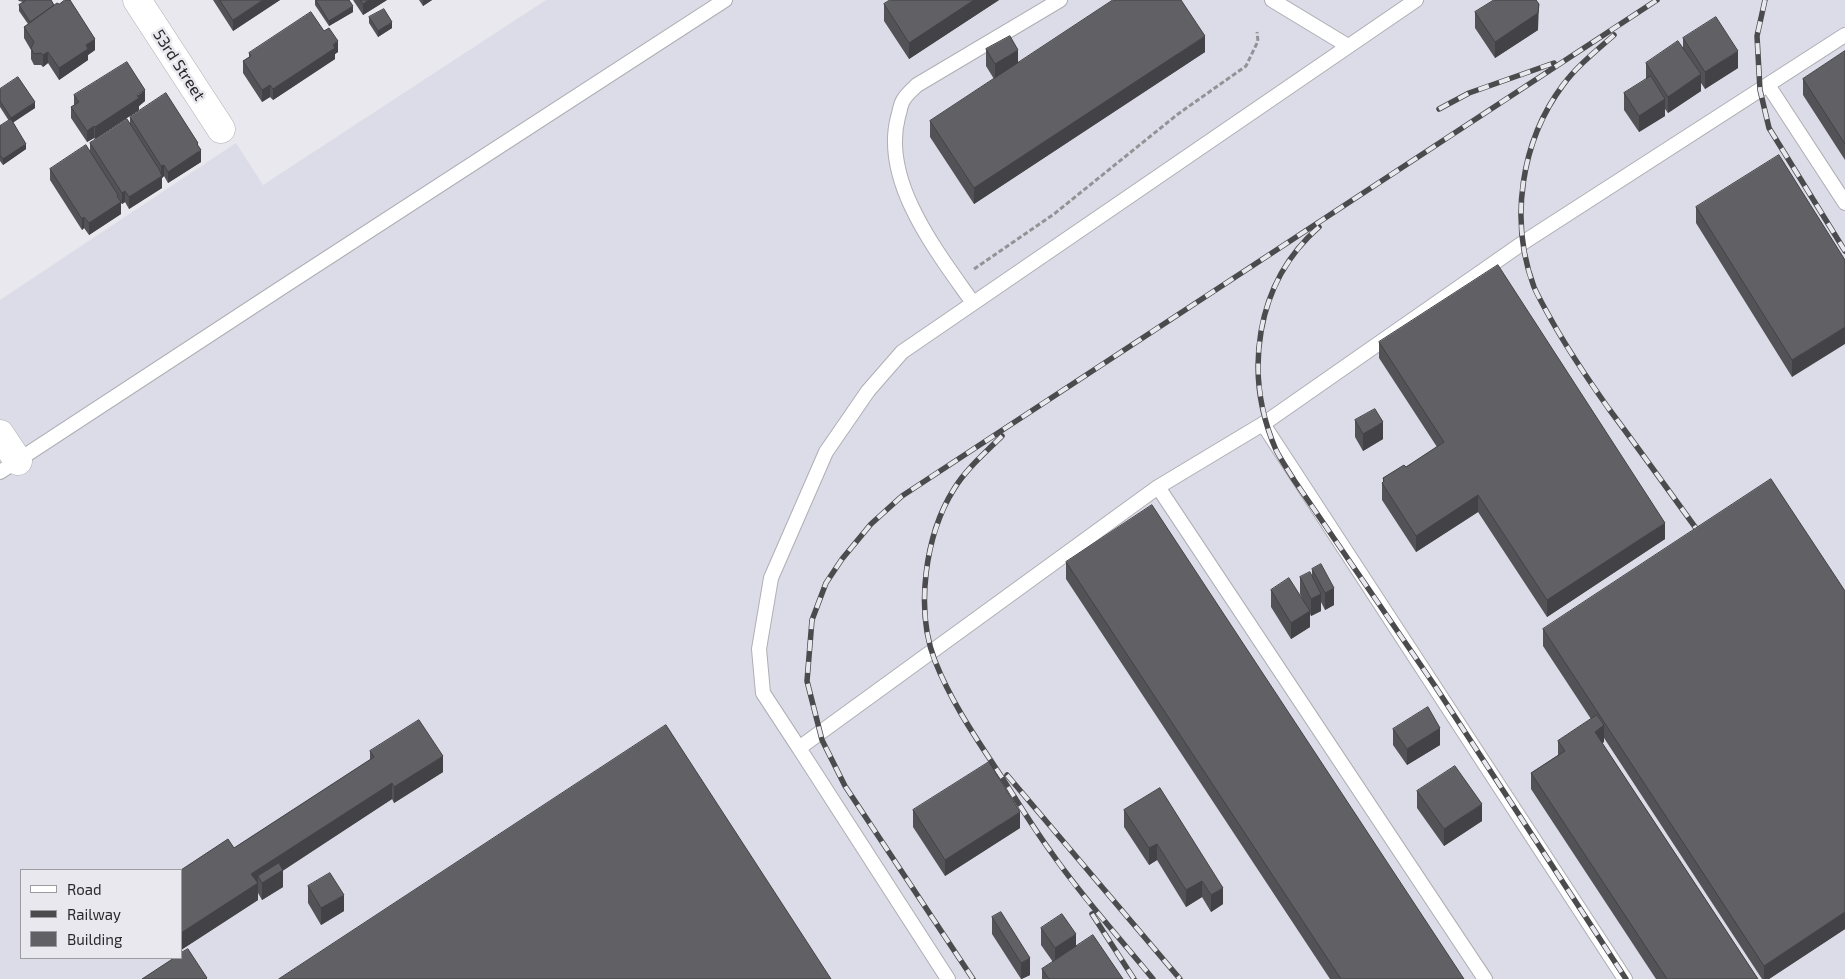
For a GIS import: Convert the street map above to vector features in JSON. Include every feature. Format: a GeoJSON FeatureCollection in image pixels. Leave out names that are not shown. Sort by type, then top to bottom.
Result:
{"type":"FeatureCollection","features":[{"type":"Feature","properties":{"kind":"street","name":"53rd Street"},"geometry":{"type":"LineString","coordinates":[[137,0],[221,129]]}},
{"type":"Feature","properties":{"kind":"street"},"geometry":{"type":"LineString","coordinates":[[0,434],[9,467]]}},
{"type":"Feature","properties":{"kind":"lane"},"geometry":{"type":"LineString","coordinates":[[9,467],[725,0]]}},
{"type":"Feature","properties":{"kind":"lane"},"geometry":{"type":"LineString","coordinates":[[973,303],[925,235],[907,197],[895,156],[896,126],[903,100],[917,85],[1060,0]]}},
{"type":"Feature","properties":{"kind":"lane"},"geometry":{"type":"LineString","coordinates":[[1272,0],[1348,46]]}},
{"type":"Feature","properties":{"kind":"lane"},"geometry":{"type":"LineString","coordinates":[[948,979],[762,693],[759,649],[771,578],[826,452],[868,391],[902,352],[1416,0]]}},
{"type":"Feature","properties":{"kind":"lane"},"geometry":{"type":"LineString","coordinates":[[798,748],[1158,487],[1263,424],[1524,242],[1845,35]]}},
{"type":"Feature","properties":{"kind":"lane"},"geometry":{"type":"LineString","coordinates":[[1768,85],[1845,203]]}},
{"type":"Feature","properties":{"kind":"lane"},"geometry":{"type":"LineString","coordinates":[[1263,424],[1626,979]]}},
{"type":"Feature","properties":{"kind":"lane"},"geometry":{"type":"LineString","coordinates":[[1158,487],[1486,979]]}},
{"type":"Feature","properties":{"kind":"path"},"geometry":{"type":"LineString","coordinates":[[957,280],[1054,214],[1178,114],[1246,66],[1258,41],[1257,32]]}},
{"type":"Feature","properties":{"kind":"shaded area"},"geometry":{"type":"Polygon","coordinates":[[[546,0],[1845,0],[1845,979],[0,979],[0,300],[236,143],[263,185],[546,0]]]}},
{"type":"Feature","properties":{"kind":"building"},"geometry":{"type":"Polygon","coordinates":[[[27,0],[51,0],[54,5],[30,22],[19,5],[27,0]]]}},
{"type":"Feature","properties":{"kind":"building"},"geometry":{"type":"Polygon","coordinates":[[[65,0],[70,0],[95,39],[86,45],[88,49],[59,68],[48,52],[43,55],[41,53],[34,54],[31,48],[34,42],[24,27],[57,3],[59,4],[65,0]]]}},
{"type":"Feature","properties":{"kind":"building"},"geometry":{"type":"Polygon","coordinates":[[[220,0],[263,0],[233,20],[220,0]]]}},
{"type":"Feature","properties":{"kind":"building"},"geometry":{"type":"Polygon","coordinates":[[[316,0],[349,0],[353,6],[329,21],[316,0]]]}},
{"type":"Feature","properties":{"kind":"building"},"geometry":{"type":"Polygon","coordinates":[[[361,0],[369,0],[363,4],[361,0]]]}},
{"type":"Feature","properties":{"kind":"building"},"geometry":{"type":"Polygon","coordinates":[[[890,0],[974,0],[909,43],[884,4],[890,0]]]}},
{"type":"Feature","properties":{"kind":"building"},"geometry":{"type":"Polygon","coordinates":[[[1113,0],[1181,0],[1205,36],[974,188],[930,121],[1113,0]]]}},
{"type":"Feature","properties":{"kind":"building"},"geometry":{"type":"Polygon","coordinates":[[[1494,0],[1536,0],[1539,4],[1538,13],[1495,42],[1475,12],[1494,0]]]}},
{"type":"Feature","properties":{"kind":"building"},"geometry":{"type":"Polygon","coordinates":[[[384,9],[392,22],[378,31],[369,17],[384,9]]]}},
{"type":"Feature","properties":{"kind":"building"},"geometry":{"type":"Polygon","coordinates":[[[311,12],[324,31],[329,28],[338,41],[333,44],[335,48],[273,89],[270,85],[262,90],[243,61],[251,56],[249,53],[311,12]]]}},
{"type":"Feature","properties":{"kind":"building"},"geometry":{"type":"Polygon","coordinates":[[[1716,17],[1738,51],[1705,72],[1683,38],[1716,17]]]}},
{"type":"Feature","properties":{"kind":"building"},"geometry":{"type":"Polygon","coordinates":[[[1010,36],[1018,50],[995,64],[986,49],[1010,36]]]}},
{"type":"Feature","properties":{"kind":"building"},"geometry":{"type":"Polygon","coordinates":[[[1678,41],[1701,74],[1668,97],[1646,63],[1678,41]]]}},
{"type":"Feature","properties":{"kind":"building"},"geometry":{"type":"Polygon","coordinates":[[[1845,51],[1845,144],[1803,79],[1845,51]]]}},
{"type":"Feature","properties":{"kind":"building"},"geometry":{"type":"Polygon","coordinates":[[[127,62],[145,90],[137,95],[139,98],[87,131],[71,107],[79,102],[74,95],[127,62]]]}},
{"type":"Feature","properties":{"kind":"building"},"geometry":{"type":"Polygon","coordinates":[[[1651,76],[1665,99],[1639,116],[1624,93],[1651,76]]]}},
{"type":"Feature","properties":{"kind":"building"},"geometry":{"type":"Polygon","coordinates":[[[18,77],[35,102],[11,118],[0,101],[0,89],[18,77]]]}},
{"type":"Feature","properties":{"kind":"building"},"geometry":{"type":"Polygon","coordinates":[[[166,93],[201,150],[168,172],[164,165],[161,166],[130,117],[166,93]]]}},
{"type":"Feature","properties":{"kind":"building"},"geometry":{"type":"Polygon","coordinates":[[[11,119],[26,144],[3,159],[0,155],[0,126],[11,119]]]}},
{"type":"Feature","properties":{"kind":"building"},"geometry":{"type":"Polygon","coordinates":[[[127,119],[162,176],[129,197],[125,191],[122,193],[90,143],[127,119]]]}},
{"type":"Feature","properties":{"kind":"building"},"geometry":{"type":"Polygon","coordinates":[[[86,145],[121,202],[89,223],[84,217],[82,219],[50,169],[86,145]]]}},
{"type":"Feature","properties":{"kind":"building"},"geometry":{"type":"Polygon","coordinates":[[[1779,155],[1845,260],[1845,327],[1792,360],[1696,207],[1779,155]]]}},
{"type":"Feature","properties":{"kind":"building"},"geometry":{"type":"Polygon","coordinates":[[[1498,265],[1665,523],[1547,600],[1478,495],[1416,536],[1382,483],[1384,481],[1383,478],[1404,465],[1406,467],[1444,442],[1379,342],[1498,265]]]}},
{"type":"Feature","properties":{"kind":"building"},"geometry":{"type":"Polygon","coordinates":[[[1375,409],[1383,422],[1363,434],[1355,420],[1375,409]]]}},
{"type":"Feature","properties":{"kind":"building"},"geometry":{"type":"Polygon","coordinates":[[[1771,479],[1845,591],[1845,912],[1764,966],[1543,629],[1771,479]]]}},
{"type":"Feature","properties":{"kind":"building"},"geometry":{"type":"Polygon","coordinates":[[[1152,505],[1464,979],[1341,979],[1066,562],[1152,505]]]}},
{"type":"Feature","properties":{"kind":"building"},"geometry":{"type":"Polygon","coordinates":[[[1321,564],[1334,588],[1325,593],[1312,569],[1321,564]]]}},
{"type":"Feature","properties":{"kind":"building"},"geometry":{"type":"Polygon","coordinates":[[[1310,572],[1321,594],[1311,599],[1300,577],[1310,572]]]}},
{"type":"Feature","properties":{"kind":"building"},"geometry":{"type":"Polygon","coordinates":[[[1289,578],[1310,611],[1291,623],[1271,590],[1289,578]]]}},
{"type":"Feature","properties":{"kind":"building"},"geometry":{"type":"Polygon","coordinates":[[[1428,707],[1440,728],[1407,749],[1393,729],[1428,707]]]}},
{"type":"Feature","properties":{"kind":"building"},"geometry":{"type":"Polygon","coordinates":[[[1597,715],[1604,725],[1595,732],[1758,979],[1667,979],[1531,773],[1565,751],[1558,741],[1597,715]]]}},
{"type":"Feature","properties":{"kind":"building"},"geometry":{"type":"Polygon","coordinates":[[[419,720],[443,756],[394,787],[392,783],[251,874],[258,883],[182,932],[182,869],[228,839],[234,848],[374,757],[370,751],[419,720]]]}},
{"type":"Feature","properties":{"kind":"building"},"geometry":{"type":"Polygon","coordinates":[[[666,725],[831,979],[279,979],[666,725]]]}},
{"type":"Feature","properties":{"kind":"building"},"geometry":{"type":"Polygon","coordinates":[[[989,762],[1020,812],[945,860],[913,810],[989,762]]]}},
{"type":"Feature","properties":{"kind":"building"},"geometry":{"type":"Polygon","coordinates":[[[1455,766],[1482,804],[1444,829],[1417,791],[1455,766]]]}},
{"type":"Feature","properties":{"kind":"building"},"geometry":{"type":"Polygon","coordinates":[[[1160,788],[1223,888],[1211,895],[1202,881],[1186,890],[1157,844],[1149,848],[1124,810],[1160,788]]]}},
{"type":"Feature","properties":{"kind":"building"},"geometry":{"type":"Polygon","coordinates":[[[279,863],[283,870],[262,883],[258,876],[279,863]]]}},
{"type":"Feature","properties":{"kind":"building"},"geometry":{"type":"Polygon","coordinates":[[[330,873],[344,895],[321,908],[308,886],[330,873]]]}},
{"type":"Feature","properties":{"kind":"building"},"geometry":{"type":"Polygon","coordinates":[[[1001,912],[1030,958],[1021,963],[992,917],[1001,912]]]}},
{"type":"Feature","properties":{"kind":"building"},"geometry":{"type":"Polygon","coordinates":[[[1062,914],[1076,934],[1055,948],[1041,928],[1062,914]]]}},
{"type":"Feature","properties":{"kind":"building"},"geometry":{"type":"Polygon","coordinates":[[[1093,935],[1123,979],[1049,979],[1042,969],[1093,935]]]}},
{"type":"Feature","properties":{"kind":"building"},"geometry":{"type":"Polygon","coordinates":[[[188,949],[206,979],[142,979],[172,959],[182,959],[182,952],[188,949]]]}},
{"type":"Feature","properties":{"kind":"railway"},"geometry":{"type":"LineString","coordinates":[[973,979],[845,786],[822,740],[807,681],[812,620],[826,583],[842,559],[871,524],[902,496],[1657,0]]}},
{"type":"Feature","properties":{"kind":"railway"},"geometry":{"type":"LineString","coordinates":[[1765,0],[1757,36],[1760,90],[1769,128],[1845,251]]}},
{"type":"Feature","properties":{"kind":"railway"},"geometry":{"type":"LineString","coordinates":[[1614,35],[1568,78],[1549,107],[1537,131],[1523,182],[1521,209],[1526,262],[1537,294],[1569,350],[1609,409],[1703,538]]}},
{"type":"Feature","properties":{"kind":"railway"},"geometry":{"type":"LineString","coordinates":[[1439,109],[1469,93],[1554,63]]}},
{"type":"Feature","properties":{"kind":"railway"},"geometry":{"type":"LineString","coordinates":[[1319,227],[1297,250],[1281,275],[1269,302],[1261,331],[1258,361],[1260,391],[1266,421],[1276,450],[1294,480],[1435,686],[1626,979]]}},
{"type":"Feature","properties":{"kind":"railway"},"geometry":{"type":"LineString","coordinates":[[1002,436],[964,475],[954,489],[936,528],[926,573],[925,619],[929,641],[935,661],[957,707],[1033,825],[1075,885],[1153,979]]}},
{"type":"Feature","properties":{"kind":"railway"},"geometry":{"type":"LineString","coordinates":[[1007,775],[1180,979]]}},
{"type":"Feature","properties":{"kind":"railway"},"geometry":{"type":"LineString","coordinates":[[1092,914],[1134,979]]}}]}
